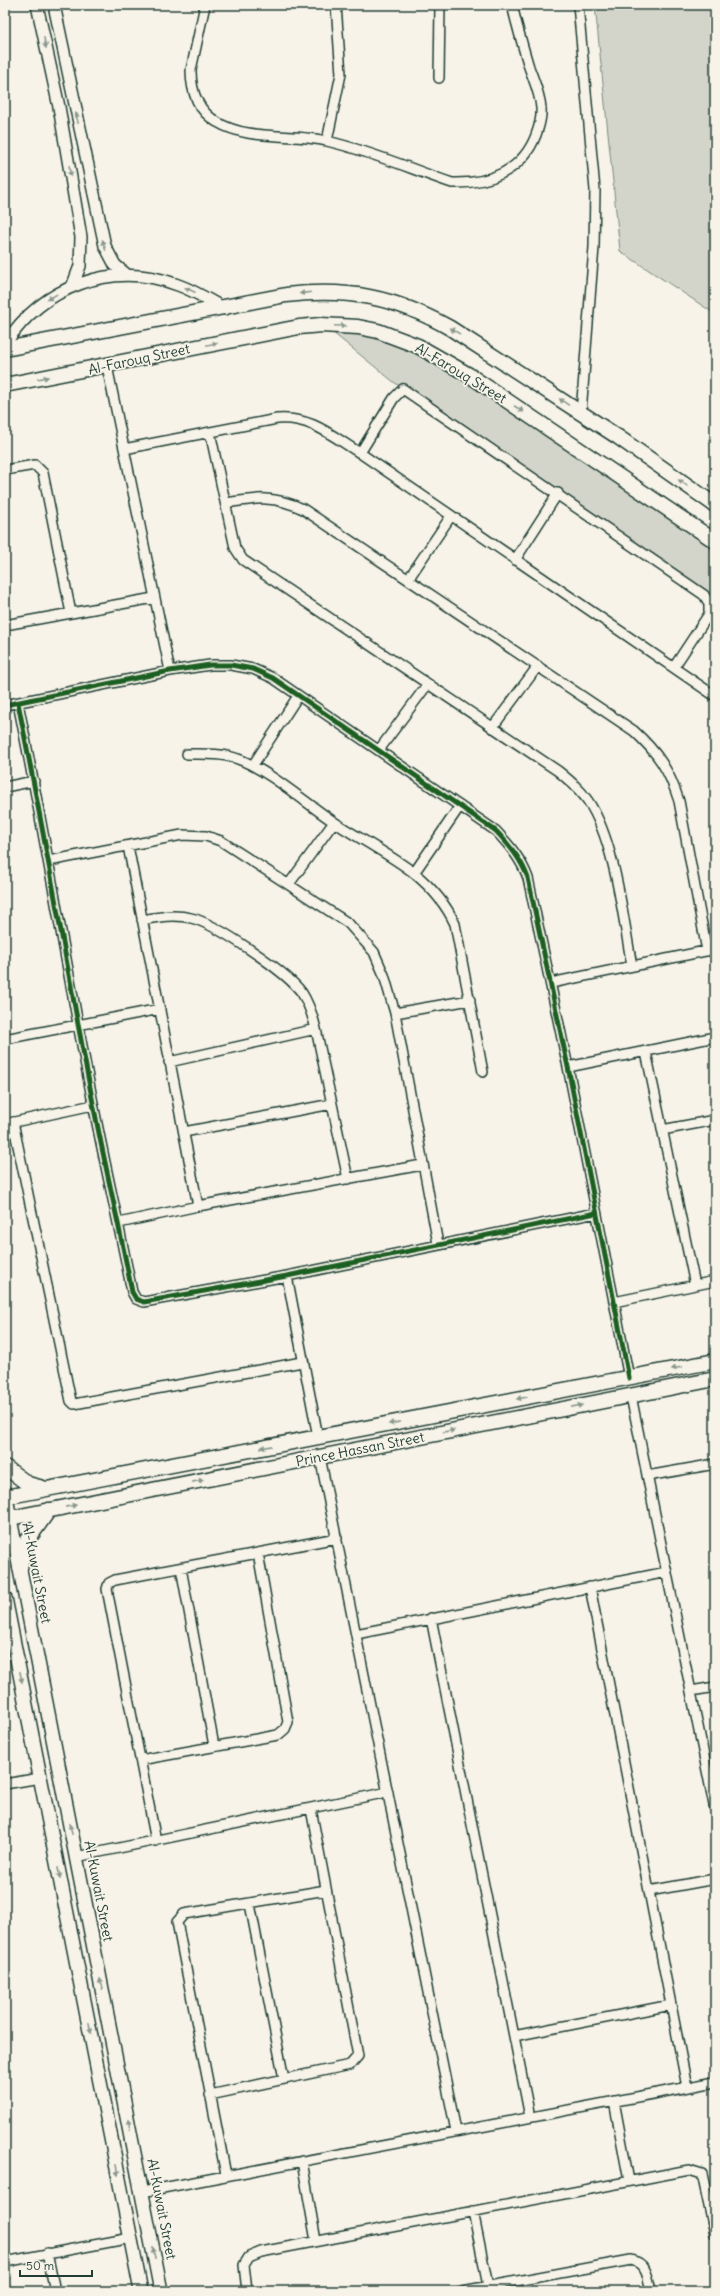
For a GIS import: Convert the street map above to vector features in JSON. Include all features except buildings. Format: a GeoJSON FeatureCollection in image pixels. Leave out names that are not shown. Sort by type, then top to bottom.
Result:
{"type":"FeatureCollection","features":[{"type":"Feature","properties":{"kind":"main road"},"geometry":{"type":"LineString","coordinates":[[5,349],[224,309],[286,295],[320,291],[370,296],[395,302],[428,316],[450,328],[582,413],[715,505]]}},
{"type":"Feature","properties":{"kind":"main road","name":"Al-Farouq Street"},"geometry":{"type":"LineString","coordinates":[[5,385],[299,327],[338,325],[378,331],[418,346],[469,375],[715,541]]}},
{"type":"Feature","properties":{"kind":"main road","name":"Prince Hassan Street"},"geometry":{"type":"LineString","coordinates":[[5,1496],[715,1361]]}},
{"type":"Feature","properties":{"kind":"main road","name":"Prince Hassan Street"},"geometry":{"type":"LineString","coordinates":[[7,1518],[715,1379]]}},
{"type":"Feature","properties":{"kind":"main road"},"geometry":{"type":"LineString","coordinates":[[5,1467],[34,1487],[48,1489]]}},
{"type":"Feature","properties":{"kind":"main road","name":"Al-Kuwait Street"},"geometry":{"type":"LineString","coordinates":[[5,1496],[7,1518],[20,1568],[161,2291]]}},
{"type":"Feature","properties":{"kind":"main road"},"geometry":{"type":"LineString","coordinates":[[20,1568],[27,1541],[49,1510]]}},
{"type":"Feature","properties":{"kind":"main road"},"geometry":{"type":"LineString","coordinates":[[5,1598],[141,2291]]}},
{"type":"Feature","properties":{"kind":"main road"},"geometry":{"type":"LineString","coordinates":[[85,2006],[104,2000]]}},
{"type":"Feature","properties":{"kind":"street"},"geometry":{"type":"LineString","coordinates":[[37,5],[59,107],[81,236],[80,266],[72,287]]}},
{"type":"Feature","properties":{"kind":"street"},"geometry":{"type":"LineString","coordinates":[[54,5],[105,246],[115,265],[127,275]]}},
{"type":"Feature","properties":{"kind":"street"},"geometry":{"type":"LineString","coordinates":[[205,5],[191,70],[192,89],[205,113],[227,128],[248,132],[327,141],[452,184],[482,182],[508,171],[527,152],[534,141],[541,116],[537,88],[520,38],[512,5]]}},
{"type":"Feature","properties":{"kind":"street"},"geometry":{"type":"LineString","coordinates":[[327,141],[341,74],[336,5]]}},
{"type":"Feature","properties":{"kind":"street"},"geometry":{"type":"LineString","coordinates":[[439,78],[440,5]]}},
{"type":"Feature","properties":{"kind":"street"},"geometry":{"type":"LineString","coordinates":[[578,5],[595,190],[594,247],[582,413]]}},
{"type":"Feature","properties":{"kind":"street"},"geometry":{"type":"LineString","coordinates":[[5,344],[13,331],[37,307],[48,299],[72,287],[89,281],[127,275],[150,278],[177,285],[224,309]]}},
{"type":"Feature","properties":{"kind":"street"},"geometry":{"type":"LineString","coordinates":[[107,366],[170,671]]}},
{"type":"Feature","properties":{"kind":"street"},"geometry":{"type":"LineString","coordinates":[[360,453],[394,398],[403,389],[558,493],[704,595],[709,603],[709,614],[674,667]]}},
{"type":"Feature","properties":{"kind":"street"},"geometry":{"type":"LineString","coordinates":[[124,449],[277,419],[299,419],[311,423],[360,453],[715,696]]}},
{"type":"Feature","properties":{"kind":"street"},"geometry":{"type":"LineString","coordinates":[[210,432],[235,548],[244,560],[427,685],[558,771],[575,785],[588,802],[600,822],[610,850],[632,966]]}},
{"type":"Feature","properties":{"kind":"street"},"geometry":{"type":"LineString","coordinates":[[5,470],[35,465],[43,473],[71,613]]}},
{"type":"Feature","properties":{"kind":"street"},"geometry":{"type":"LineString","coordinates":[[515,560],[558,493]]}},
{"type":"Feature","properties":{"kind":"street"},"geometry":{"type":"LineString","coordinates":[[226,503],[261,497],[286,501],[303,509],[409,578],[634,731],[663,762],[673,781],[679,801],[711,950],[551,983]]}},
{"type":"Feature","properties":{"kind":"street"},"geometry":{"type":"LineString","coordinates":[[409,578],[451,516]]}},
{"type":"Feature","properties":{"kind":"street"},"geometry":{"type":"LineString","coordinates":[[5,625],[154,598]]}},
{"type":"Feature","properties":{"kind":"street"},"geometry":{"type":"LineString","coordinates":[[5,705],[170,671],[231,665],[253,669],[266,675],[379,750],[496,831],[512,848],[522,862],[528,878],[551,983],[628,1378]]}},
{"type":"Feature","properties":{"kind":"street"},"geometry":{"type":"LineString","coordinates":[[492,728],[538,666]]}},
{"type":"Feature","properties":{"kind":"street"},"geometry":{"type":"LineString","coordinates":[[379,750],[427,685]]}},
{"type":"Feature","properties":{"kind":"street"},"geometry":{"type":"LineString","coordinates":[[253,765],[298,696]]}},
{"type":"Feature","properties":{"kind":"street"},"geometry":{"type":"LineString","coordinates":[[18,703],[49,861],[93,1105],[119,1223],[132,1292],[136,1299],[144,1302],[286,1276],[596,1213]]}},
{"type":"Feature","properties":{"kind":"street"},"geometry":{"type":"LineString","coordinates":[[187,754],[221,755],[237,758],[253,765],[334,822],[414,873],[448,908],[455,924],[484,1072]]}},
{"type":"Feature","properties":{"kind":"street"},"geometry":{"type":"LineString","coordinates":[[5,787],[34,781]]}},
{"type":"Feature","properties":{"kind":"street"},"geometry":{"type":"LineString","coordinates":[[414,873],[460,806]]}},
{"type":"Feature","properties":{"kind":"street"},"geometry":{"type":"LineString","coordinates":[[289,884],[334,822]]}},
{"type":"Feature","properties":{"kind":"street"},"geometry":{"type":"LineString","coordinates":[[49,861],[182,835],[206,836],[221,841],[348,923],[374,952],[384,975],[395,1013],[422,1165],[438,1244]]}},
{"type":"Feature","properties":{"kind":"street"},"geometry":{"type":"LineString","coordinates":[[128,846],[198,1206]]}},
{"type":"Feature","properties":{"kind":"street"},"geometry":{"type":"LineString","coordinates":[[142,920],[177,916],[208,923],[250,950],[292,982],[302,992],[310,1008],[316,1029],[348,1179]]}},
{"type":"Feature","properties":{"kind":"street"},"geometry":{"type":"LineString","coordinates":[[395,1013],[470,1000]]}},
{"type":"Feature","properties":{"kind":"street"},"geometry":{"type":"LineString","coordinates":[[5,1037],[10,1038],[78,1026],[160,1009]]}},
{"type":"Feature","properties":{"kind":"street"},"geometry":{"type":"LineString","coordinates":[[169,1062],[316,1029]]}},
{"type":"Feature","properties":{"kind":"street"},"geometry":{"type":"LineString","coordinates":[[568,1068],[715,1037]]}},
{"type":"Feature","properties":{"kind":"street"},"geometry":{"type":"LineString","coordinates":[[646,1052],[694,1285]]}},
{"type":"Feature","properties":{"kind":"street"},"geometry":{"type":"LineString","coordinates":[[184,1132],[332,1104]]}},
{"type":"Feature","properties":{"kind":"street"},"geometry":{"type":"LineString","coordinates":[[93,1105],[9,1123],[71,1401],[74,1404],[302,1362]]}},
{"type":"Feature","properties":{"kind":"street"},"geometry":{"type":"LineString","coordinates":[[662,1130],[715,1120]]}},
{"type":"Feature","properties":{"kind":"street"},"geometry":{"type":"LineString","coordinates":[[119,1223],[198,1206],[422,1165]]}},
{"type":"Feature","properties":{"kind":"street"},"geometry":{"type":"LineString","coordinates":[[286,1276],[318,1437]]}},
{"type":"Feature","properties":{"kind":"street"},"geometry":{"type":"LineString","coordinates":[[614,1302],[715,1281]]}},
{"type":"Feature","properties":{"kind":"street"},"geometry":{"type":"LineString","coordinates":[[631,1396],[715,1810]]}},
{"type":"Feature","properties":{"kind":"street"},"geometry":{"type":"LineString","coordinates":[[320,1457],[456,2131]]}},
{"type":"Feature","properties":{"kind":"street"},"geometry":{"type":"LineString","coordinates":[[647,1476],[715,1464]]}},
{"type":"Feature","properties":{"kind":"street"},"geometry":{"type":"LineString","coordinates":[[156,1841],[107,1589],[109,1583],[115,1580],[337,1538]]}},
{"type":"Feature","properties":{"kind":"street"},"geometry":{"type":"LineString","coordinates":[[140,1760],[278,1735],[285,1729],[288,1722],[258,1553]]}},
{"type":"Feature","properties":{"kind":"street"},"geometry":{"type":"LineString","coordinates":[[181,1568],[214,1746]]}},
{"type":"Feature","properties":{"kind":"street"},"geometry":{"type":"LineString","coordinates":[[356,1634],[667,1572]]}},
{"type":"Feature","properties":{"kind":"street"},"geometry":{"type":"LineString","coordinates":[[590,1587],[687,2087]]}},
{"type":"Feature","properties":{"kind":"street"},"geometry":{"type":"LineString","coordinates":[[432,1618],[530,2117]]}},
{"type":"Feature","properties":{"kind":"street"},"geometry":{"type":"LineString","coordinates":[[691,1692],[715,1687]]}},
{"type":"Feature","properties":{"kind":"street"},"geometry":{"type":"LineString","coordinates":[[5,1784],[40,1778]]}},
{"type":"Feature","properties":{"kind":"street"},"geometry":{"type":"LineString","coordinates":[[76,1857],[388,1792]]}},
{"type":"Feature","properties":{"kind":"street"},"geometry":{"type":"LineString","coordinates":[[210,2095],[350,2065],[358,2056],[311,1809]]}},
{"type":"Feature","properties":{"kind":"street"},"geometry":{"type":"LineString","coordinates":[[650,1891],[715,1879]]}},
{"type":"Feature","properties":{"kind":"street"},"geometry":{"type":"LineString","coordinates":[[226,2175],[177,1922],[184,1914],[326,1890]]}},
{"type":"Feature","properties":{"kind":"street"},"geometry":{"type":"LineString","coordinates":[[250,1904],[284,2079]]}},
{"type":"Feature","properties":{"kind":"street"},"geometry":{"type":"LineString","coordinates":[[514,2036],[672,2005]]}},
{"type":"Feature","properties":{"kind":"street"},"geometry":{"type":"LineString","coordinates":[[142,2192],[715,2082]]}},
{"type":"Feature","properties":{"kind":"street"},"geometry":{"type":"LineString","coordinates":[[614,2101],[628,2182]]}},
{"type":"Feature","properties":{"kind":"street"},"geometry":{"type":"LineString","coordinates":[[302,2161],[316,2241]]}},
{"type":"Feature","properties":{"kind":"street"},"geometry":{"type":"LineString","coordinates":[[247,2291],[244,2265],[249,2257],[261,2252],[689,2170],[698,2172],[704,2179],[715,2234]]}},
{"type":"Feature","properties":{"kind":"street"},"geometry":{"type":"LineString","coordinates":[[473,2211],[488,2286]]}},
{"type":"Feature","properties":{"kind":"street"},"geometry":{"type":"LineString","coordinates":[[5,2262],[130,2238]]}},
{"type":"Feature","properties":{"kind":"street"},"geometry":{"type":"LineString","coordinates":[[47,2253],[55,2291]]}},
{"type":"Feature","properties":{"kind":"street"},"geometry":{"type":"LineString","coordinates":[[462,2291],[631,2260],[638,2262],[645,2267],[651,2291]]}},
{"type":"Feature","properties":{"kind":"shaded area"},"geometry":{"type":"Polygon","coordinates":[[[595,5],[715,5],[715,314],[620,251],[595,5]]]}},
{"type":"Feature","properties":{"kind":"shaded area"},"geometry":{"type":"Polygon","coordinates":[[[327,328],[418,346],[715,544],[715,599],[395,383],[327,328]]]}},
{"type":"Feature","properties":{"kind":"cycle path"},"geometry":{"type":"LineString","coordinates":[[5,705],[170,671],[210,665],[231,665],[253,669],[273,678],[496,831],[515,853],[528,878],[568,1067],[629,1378]]}},
{"type":"Feature","properties":{"kind":"cycle path"},"geometry":{"type":"LineString","coordinates":[[18,703],[98,1127],[132,1292],[136,1299],[144,1302],[287,1276],[596,1213]]}}]}
